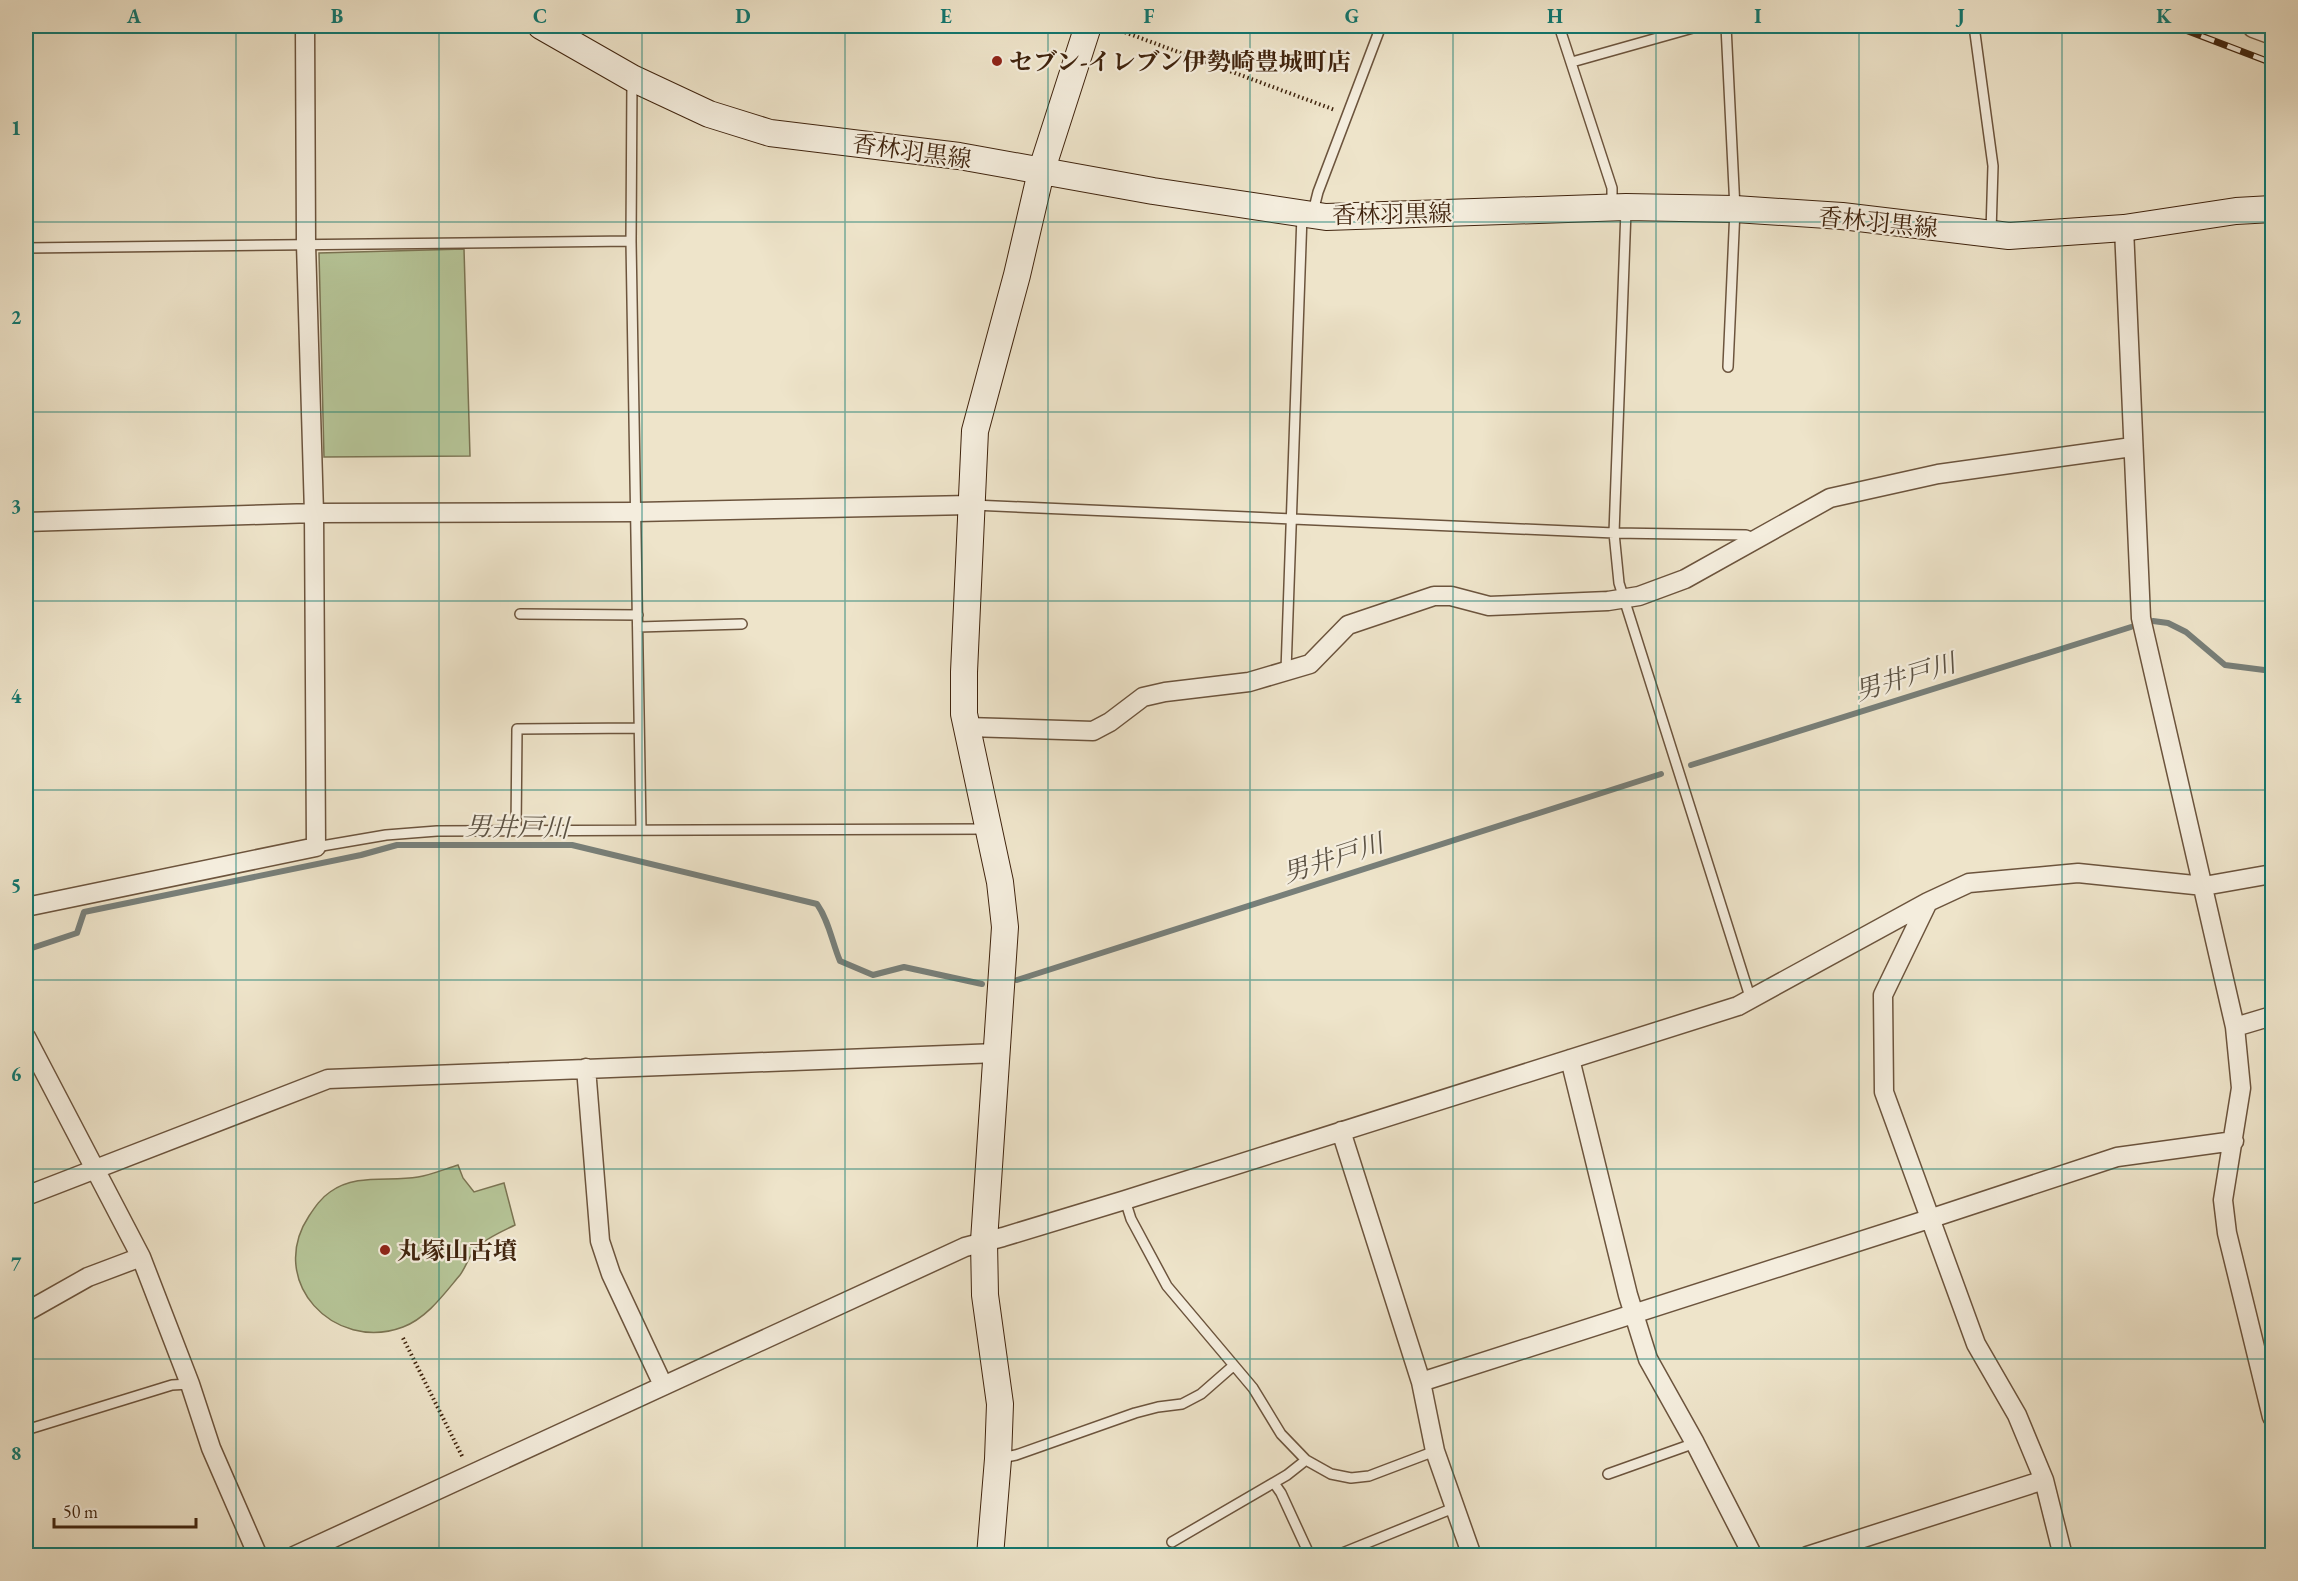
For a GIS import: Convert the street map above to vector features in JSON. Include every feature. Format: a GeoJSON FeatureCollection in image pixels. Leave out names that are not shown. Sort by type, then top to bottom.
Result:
{"type":"FeatureCollection","features":[{"type":"Feature","properties":{"kind":"main road","name":"香林羽黒線"},"geometry":{"type":"LineString","coordinates":[[541,26],[632,78],[709,114],[770,132],[959,156],[1041,172],[1326,217],[1619,208],[1735,210],[1842,216],[2008,236],[2124,228],[2236,211],[2272,208]]}},
{"type":"Feature","properties":{"kind":"main road"},"geometry":{"type":"LineString","coordinates":[[990,1556],[1000,1404],[986,1296],[984,1241],[1005,927],[1002,893],[963,700],[970,505],[977,419],[1017,275],[1041,172],[1088,26]]}},
{"type":"Feature","properties":{"kind":"street"},"geometry":{"type":"LineString","coordinates":[[26,907],[316,847],[314,513],[306,244],[305,26]]}},
{"type":"Feature","properties":{"kind":"street"},"geometry":{"type":"LineString","coordinates":[[2251,26],[2272,35]]}},
{"type":"Feature","properties":{"kind":"street"},"geometry":{"type":"LineString","coordinates":[[2124,228],[2141,618],[2235,1027],[2241,1088],[2223,1200],[2227,1233],[2272,1417]]}},
{"type":"Feature","properties":{"kind":"street"},"geometry":{"type":"LineString","coordinates":[[967,727],[1093,731],[1110,722],[1143,698],[1165,692],[1249,682],[1310,664],[1348,625],[1434,596],[1451,596],[1489,606],[1622,599],[1647,593],[1684,579],[1830,498],[1938,474],[2132,447]]}},
{"type":"Feature","properties":{"kind":"street"},"geometry":{"type":"LineString","coordinates":[[26,522],[314,513],[637,512],[970,505]]}},
{"type":"Feature","properties":{"kind":"street"},"geometry":{"type":"LineString","coordinates":[[294,1556],[965,1247],[1003,1238],[1125,1200],[1738,1006],[1928,902],[1969,883],[2078,873],[2204,886],[2272,874]]}},
{"type":"Feature","properties":{"kind":"street"},"geometry":{"type":"LineString","coordinates":[[1928,902],[1883,996],[1884,1092],[1976,1344],[2017,1415],[2044,1480],[2063,1556]]}},
{"type":"Feature","properties":{"kind":"street"},"geometry":{"type":"LineString","coordinates":[[2235,1027],[2272,1016]]}},
{"type":"Feature","properties":{"kind":"street"},"geometry":{"type":"LineString","coordinates":[[26,1037],[141,1257],[211,1448],[258,1556]]}},
{"type":"Feature","properties":{"kind":"street"},"geometry":{"type":"LineString","coordinates":[[26,1196],[328,1079],[997,1053]]}},
{"type":"Feature","properties":{"kind":"street"},"geometry":{"type":"LineString","coordinates":[[1570,1059],[1633,1313],[1648,1359],[1695,1443],[1753,1556]]}},
{"type":"Feature","properties":{"kind":"street"},"geometry":{"type":"LineString","coordinates":[[586,1068],[600,1241],[612,1274],[663,1385]]}},
{"type":"Feature","properties":{"kind":"street"},"geometry":{"type":"LineString","coordinates":[[1341,1131],[1421,1382],[1435,1451],[1472,1556]]}},
{"type":"Feature","properties":{"kind":"street"},"geometry":{"type":"LineString","coordinates":[[1421,1382],[2117,1157],[2234,1141]]}},
{"type":"Feature","properties":{"kind":"street"},"geometry":{"type":"LineString","coordinates":[[26,1312],[88,1277],[141,1257]]}},
{"type":"Feature","properties":{"kind":"street"},"geometry":{"type":"LineString","coordinates":[[1807,1556],[2044,1480]]}},
{"type":"Feature","properties":{"kind":"lane"},"geometry":{"type":"LineString","coordinates":[[1286,671],[1291,519],[1307,214],[1318,192],[1381,26]]}},
{"type":"Feature","properties":{"kind":"lane"},"geometry":{"type":"LineString","coordinates":[[1559,26],[1619,208],[1614,533],[1622,599],[1751,1000]]}},
{"type":"Feature","properties":{"kind":"lane"},"geometry":{"type":"LineString","coordinates":[[1572,62],[1700,26]]}},
{"type":"Feature","properties":{"kind":"lane"},"geometry":{"type":"LineString","coordinates":[[1726,26],[1735,210],[1728,367]]}},
{"type":"Feature","properties":{"kind":"lane"},"geometry":{"type":"LineString","coordinates":[[1974,26],[1993,166],[1991,235]]}},
{"type":"Feature","properties":{"kind":"lane"},"geometry":{"type":"LineString","coordinates":[[632,78],[631,241],[641,831]]}},
{"type":"Feature","properties":{"kind":"lane"},"geometry":{"type":"LineString","coordinates":[[26,248],[631,241]]}},
{"type":"Feature","properties":{"kind":"lane"},"geometry":{"type":"LineString","coordinates":[[970,505],[1614,533],[1746,535],[1758,539]]}},
{"type":"Feature","properties":{"kind":"lane"},"geometry":{"type":"LineString","coordinates":[[520,614],[638,615]]}},
{"type":"Feature","properties":{"kind":"lane"},"geometry":{"type":"LineString","coordinates":[[638,627],[742,624]]}},
{"type":"Feature","properties":{"kind":"lane"},"geometry":{"type":"LineString","coordinates":[[516,831],[517,729],[639,728]]}},
{"type":"Feature","properties":{"kind":"lane"},"geometry":{"type":"LineString","coordinates":[[316,847],[386,835],[437,831],[988,829]]}},
{"type":"Feature","properties":{"kind":"lane"},"geometry":{"type":"LineString","coordinates":[[1125,1200],[1131,1219],[1167,1286],[1253,1388],[1281,1434],[1306,1460],[1331,1474],[1351,1478],[1369,1476],[1435,1451]]}},
{"type":"Feature","properties":{"kind":"lane"},"geometry":{"type":"LineString","coordinates":[[998,1459],[1016,1455],[1135,1413],[1182,1404],[1202,1394],[1233,1366]]}},
{"type":"Feature","properties":{"kind":"lane"},"geometry":{"type":"LineString","coordinates":[[26,1430],[171,1385],[189,1384]]}},
{"type":"Feature","properties":{"kind":"lane"},"geometry":{"type":"LineString","coordinates":[[1608,1474],[1695,1443]]}},
{"type":"Feature","properties":{"kind":"lane"},"geometry":{"type":"LineString","coordinates":[[1172,1542],[1274,1483],[1306,1460]]}},
{"type":"Feature","properties":{"kind":"lane"},"geometry":{"type":"LineString","coordinates":[[1274,1483],[1281,1493],[1310,1556]]}},
{"type":"Feature","properties":{"kind":"lane"},"geometry":{"type":"LineString","coordinates":[[1335,1556],[1456,1507]]}},
{"type":"Feature","properties":{"kind":"path"},"geometry":{"type":"LineString","coordinates":[[1108,26],[1347,114]]}},
{"type":"Feature","properties":{"kind":"path"},"geometry":{"type":"LineString","coordinates":[[403,1338],[471,1474]]}},
{"type":"Feature","properties":{"kind":"green space"},"geometry":{"type":"Polygon","coordinates":[[[464,249],[470,456],[324,457],[319,253],[464,249]]]}},
{"type":"Feature","properties":{"kind":"green space","name":"丸塚山古墳"},"geometry":{"type":"Polygon","coordinates":[[[458,1165],[463,1178],[474,1192],[504,1183],[515,1225],[480,1244],[471,1254],[460,1275],[434,1305],[412,1323],[377,1332],[353,1330],[332,1320],[314,1306],[302,1287],[296,1264],[298,1240],[309,1216],[324,1197],[340,1186],[351,1182],[418,1177],[458,1165]]]}},
{"type":"Feature","properties":{"kind":"waterway","name":"男井戸川"},"geometry":{"type":"LineString","coordinates":[[2153,621],[2168,623],[2186,632],[2225,665],[2272,671]]}},
{"type":"Feature","properties":{"kind":"waterway","name":"男井戸川"},"geometry":{"type":"LineString","coordinates":[[1691,765],[2131,627]]}},
{"type":"Feature","properties":{"kind":"waterway","name":"男井戸川"},"geometry":{"type":"LineString","coordinates":[[1017,980],[1661,774]]}},
{"type":"Feature","properties":{"kind":"waterway","name":"男井戸川"},"geometry":{"type":"LineString","coordinates":[[26,950],[77,933],[84,912],[361,855],[397,845],[572,845],[817,904],[840,961],[873,975],[904,967],[982,984]]}},
{"type":"Feature","properties":{"kind":"railway"},"geometry":{"type":"LineString","coordinates":[[2175,26],[2272,63]]}},
{"type":"Feature","properties":{"kind":"place","name":"セブン-イレブン伊勢崎豊城町店"},"geometry":{"type":"Point","coordinates":[997,61]}},
{"type":"Feature","properties":{"kind":"place","name":"丸塚山古墳"},"geometry":{"type":"Point","coordinates":[385,1250]}}]}
